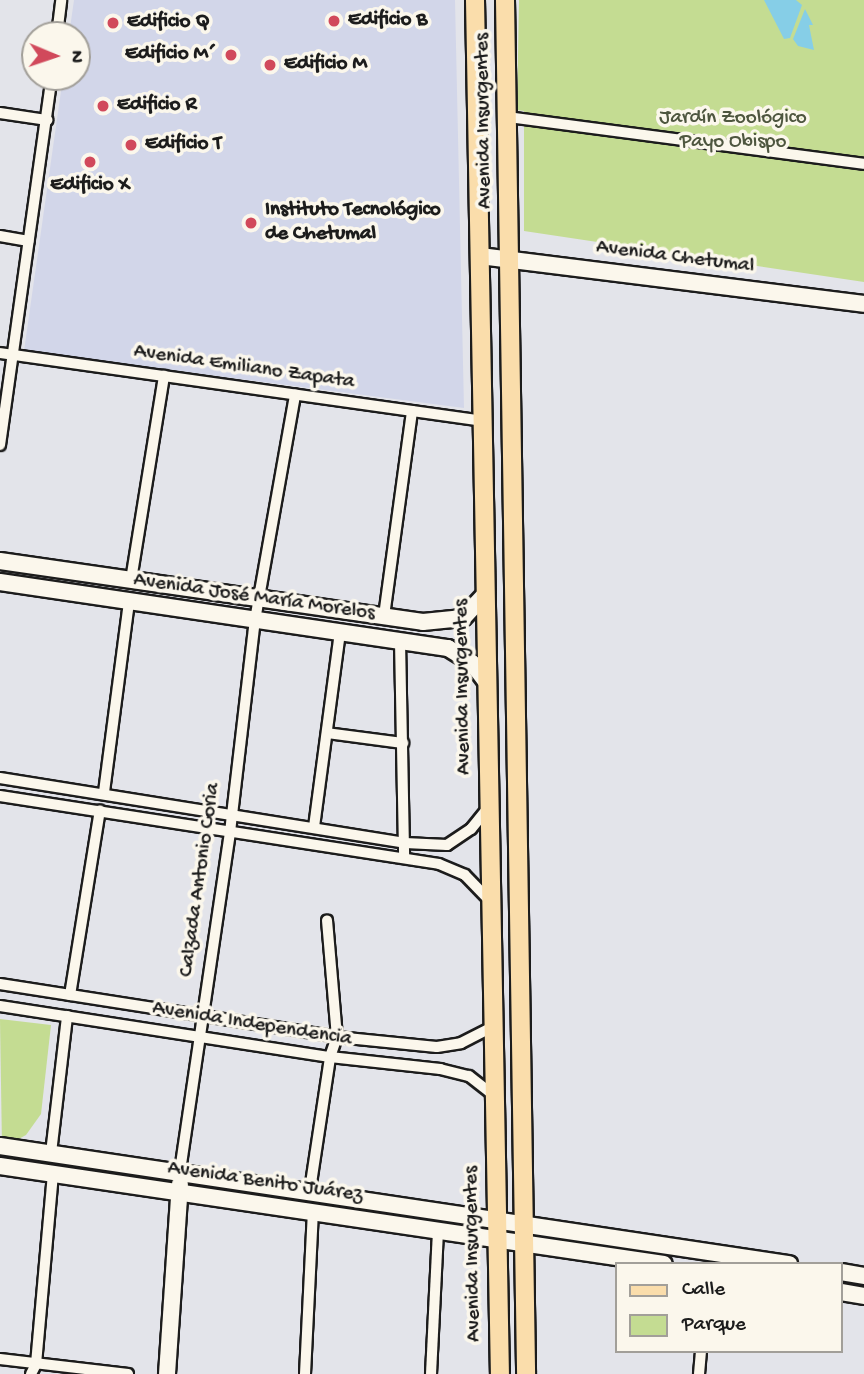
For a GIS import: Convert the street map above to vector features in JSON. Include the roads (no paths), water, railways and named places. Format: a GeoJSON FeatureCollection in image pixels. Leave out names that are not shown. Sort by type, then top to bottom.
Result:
{"type":"FeatureCollection","features":[{"type":"Feature","properties":{"kind":"main road","name":"Avenida Insurgentes"},"geometry":{"type":"LineString","coordinates":[[475,0],[499,1374]]}},
{"type":"Feature","properties":{"kind":"main road","name":"Avenida Insurgentes"},"geometry":{"type":"LineString","coordinates":[[505,0],[526,1374]]}},
{"type":"Feature","properties":{"kind":"main road","name":"Avenida Chetumal"},"geometry":{"type":"LineString","coordinates":[[480,256],[510,257],[864,304]]}},
{"type":"Feature","properties":{"kind":"main road"},"geometry":{"type":"LineString","coordinates":[[481,376],[512,375]]}},
{"type":"Feature","properties":{"kind":"main road"},"geometry":{"type":"LineString","coordinates":[[484,515],[514,515]]}},
{"type":"Feature","properties":{"kind":"main road","name":"Avenida José María Morelos"},"geometry":{"type":"LineString","coordinates":[[0,561],[384,616],[450,622],[463,618],[485,594]]}},
{"type":"Feature","properties":{"kind":"main road","name":"Avenida José María Morelos"},"geometry":{"type":"LineString","coordinates":[[0,582],[400,641],[460,653],[487,683]]}},
{"type":"Feature","properties":{"kind":"main road"},"geometry":{"type":"LineString","coordinates":[[494,1126],[523,1126]]}},
{"type":"Feature","properties":{"kind":"main road","name":"Avenida Benito Juárez"},"geometry":{"type":"LineString","coordinates":[[0,1146],[525,1221],[707,1257],[766,1262]]}},
{"type":"Feature","properties":{"kind":"main road","name":"Avenida Benito Juárez"},"geometry":{"type":"LineString","coordinates":[[0,1166],[651,1262]]}},
{"type":"Feature","properties":{"kind":"main road","name":"Calzada Antonio Coria"},"geometry":{"type":"LineString","coordinates":[[167,1374],[181,1192],[180,1171]]}},
{"type":"Feature","properties":{"kind":"main road"},"geometry":{"type":"LineString","coordinates":[[843,1272],[864,1276]]}},
{"type":"Feature","properties":{"kind":"main road"},"geometry":{"type":"LineString","coordinates":[[843,1292],[864,1296]]}},
{"type":"Feature","properties":{"kind":"main road"},"geometry":{"type":"LineString","coordinates":[[498,1314],[525,1315]]}},
{"type":"Feature","properties":{"kind":"street"},"geometry":{"type":"LineString","coordinates":[[59,21],[61,0]]}},
{"type":"Feature","properties":{"kind":"street"},"geometry":{"type":"LineString","coordinates":[[0,445],[50,91]]}},
{"type":"Feature","properties":{"kind":"street"},"geometry":{"type":"LineString","coordinates":[[0,113],[47,120]]}},
{"type":"Feature","properties":{"kind":"street"},"geometry":{"type":"LineString","coordinates":[[508,117],[864,164]]}},
{"type":"Feature","properties":{"kind":"street"},"geometry":{"type":"LineString","coordinates":[[0,236],[29,241]]}},
{"type":"Feature","properties":{"kind":"street","name":"Avenida Emiliano Zapata"},"geometry":{"type":"LineString","coordinates":[[0,353],[482,421]]}},
{"type":"Feature","properties":{"kind":"street"},"geometry":{"type":"LineString","coordinates":[[131,580],[164,376]]}},
{"type":"Feature","properties":{"kind":"street","name":"Calzada Antonio Coria"},"geometry":{"type":"LineString","coordinates":[[180,1171],[230,832],[255,620],[296,395]]}},
{"type":"Feature","properties":{"kind":"street"},"geometry":{"type":"LineString","coordinates":[[384,616],[412,411]]}},
{"type":"Feature","properties":{"kind":"street"},"geometry":{"type":"LineString","coordinates":[[104,792],[129,601]]}},
{"type":"Feature","properties":{"kind":"street"},"geometry":{"type":"LineString","coordinates":[[314,827],[340,632]]}},
{"type":"Feature","properties":{"kind":"street"},"geometry":{"type":"LineString","coordinates":[[400,641],[404,858]]}},
{"type":"Feature","properties":{"kind":"street"},"geometry":{"type":"LineString","coordinates":[[327,733],[402,743]]}},
{"type":"Feature","properties":{"kind":"street"},"geometry":{"type":"LineString","coordinates":[[0,778],[232,812],[405,843],[447,845],[471,829],[488,807]]}},
{"type":"Feature","properties":{"kind":"street"},"geometry":{"type":"LineString","coordinates":[[0,796],[439,864],[465,875],[490,901]]}},
{"type":"Feature","properties":{"kind":"street"},"geometry":{"type":"LineString","coordinates":[[70,995],[100,810]]}},
{"type":"Feature","properties":{"kind":"street"},"geometry":{"type":"LineString","coordinates":[[310,1190],[330,1057],[337,1037],[327,920]]}},
{"type":"Feature","properties":{"kind":"street","name":"Avenida Independencia"},"geometry":{"type":"LineString","coordinates":[[0,984],[337,1037],[437,1047],[461,1043],[493,1027]]}},
{"type":"Feature","properties":{"kind":"street","name":"Avenida Independencia"},"geometry":{"type":"LineString","coordinates":[[0,1006],[330,1057],[440,1069],[470,1076],[493,1095]]}},
{"type":"Feature","properties":{"kind":"street"},"geometry":{"type":"LineString","coordinates":[[51,1153],[67,1016]]}},
{"type":"Feature","properties":{"kind":"street"},"geometry":{"type":"LineString","coordinates":[[34,1369],[53,1173]]}},
{"type":"Feature","properties":{"kind":"street"},"geometry":{"type":"LineString","coordinates":[[305,1374],[313,1212]]}},
{"type":"Feature","properties":{"kind":"street"},"geometry":{"type":"LineString","coordinates":[[431,1374],[438,1230]]}},
{"type":"Feature","properties":{"kind":"street"},"geometry":{"type":"LineString","coordinates":[[699,1374],[701,1353]]}},
{"type":"Feature","properties":{"kind":"street"},"geometry":{"type":"LineString","coordinates":[[0,1359],[34,1369],[128,1374]]}},
{"type":"Feature","properties":{"kind":"water"},"geometry":{"type":"Polygon","coordinates":[[[764,0],[796,0],[802,5],[790,38],[784,39],[764,0]]]}},
{"type":"Feature","properties":{"kind":"water"},"geometry":{"type":"Polygon","coordinates":[[[805,9],[813,25],[809,25],[814,50],[798,46],[793,39],[805,9]]]}},
{"type":"Feature","properties":{"kind":"place","name":"Edificio B"},"geometry":{"type":"Point","coordinates":[334,21]}},
{"type":"Feature","properties":{"kind":"place","name":"Edificio Q"},"geometry":{"type":"Point","coordinates":[113,23]}},
{"type":"Feature","properties":{"kind":"place","name":"Edificio M´"},"geometry":{"type":"Point","coordinates":[231,55]}},
{"type":"Feature","properties":{"kind":"place","name":"Edificio M"},"geometry":{"type":"Point","coordinates":[270,65]}},
{"type":"Feature","properties":{"kind":"place","name":"Edificio R"},"geometry":{"type":"Point","coordinates":[103,106]}},
{"type":"Feature","properties":{"kind":"place","name":"Edificio T"},"geometry":{"type":"Point","coordinates":[131,145]}},
{"type":"Feature","properties":{"kind":"place","name":"Edificio X"},"geometry":{"type":"Point","coordinates":[90,162]}},
{"type":"Feature","properties":{"kind":"place","name":"Instituto Tecnológico de Chetumal"},"geometry":{"type":"Point","coordinates":[251,223]}},
{"type":"Feature","properties":{"kind":"park label","name":"Jardín Zoológico Payo Obispo"},"geometry":{"type":"Point","coordinates":[733,131]}}]}
